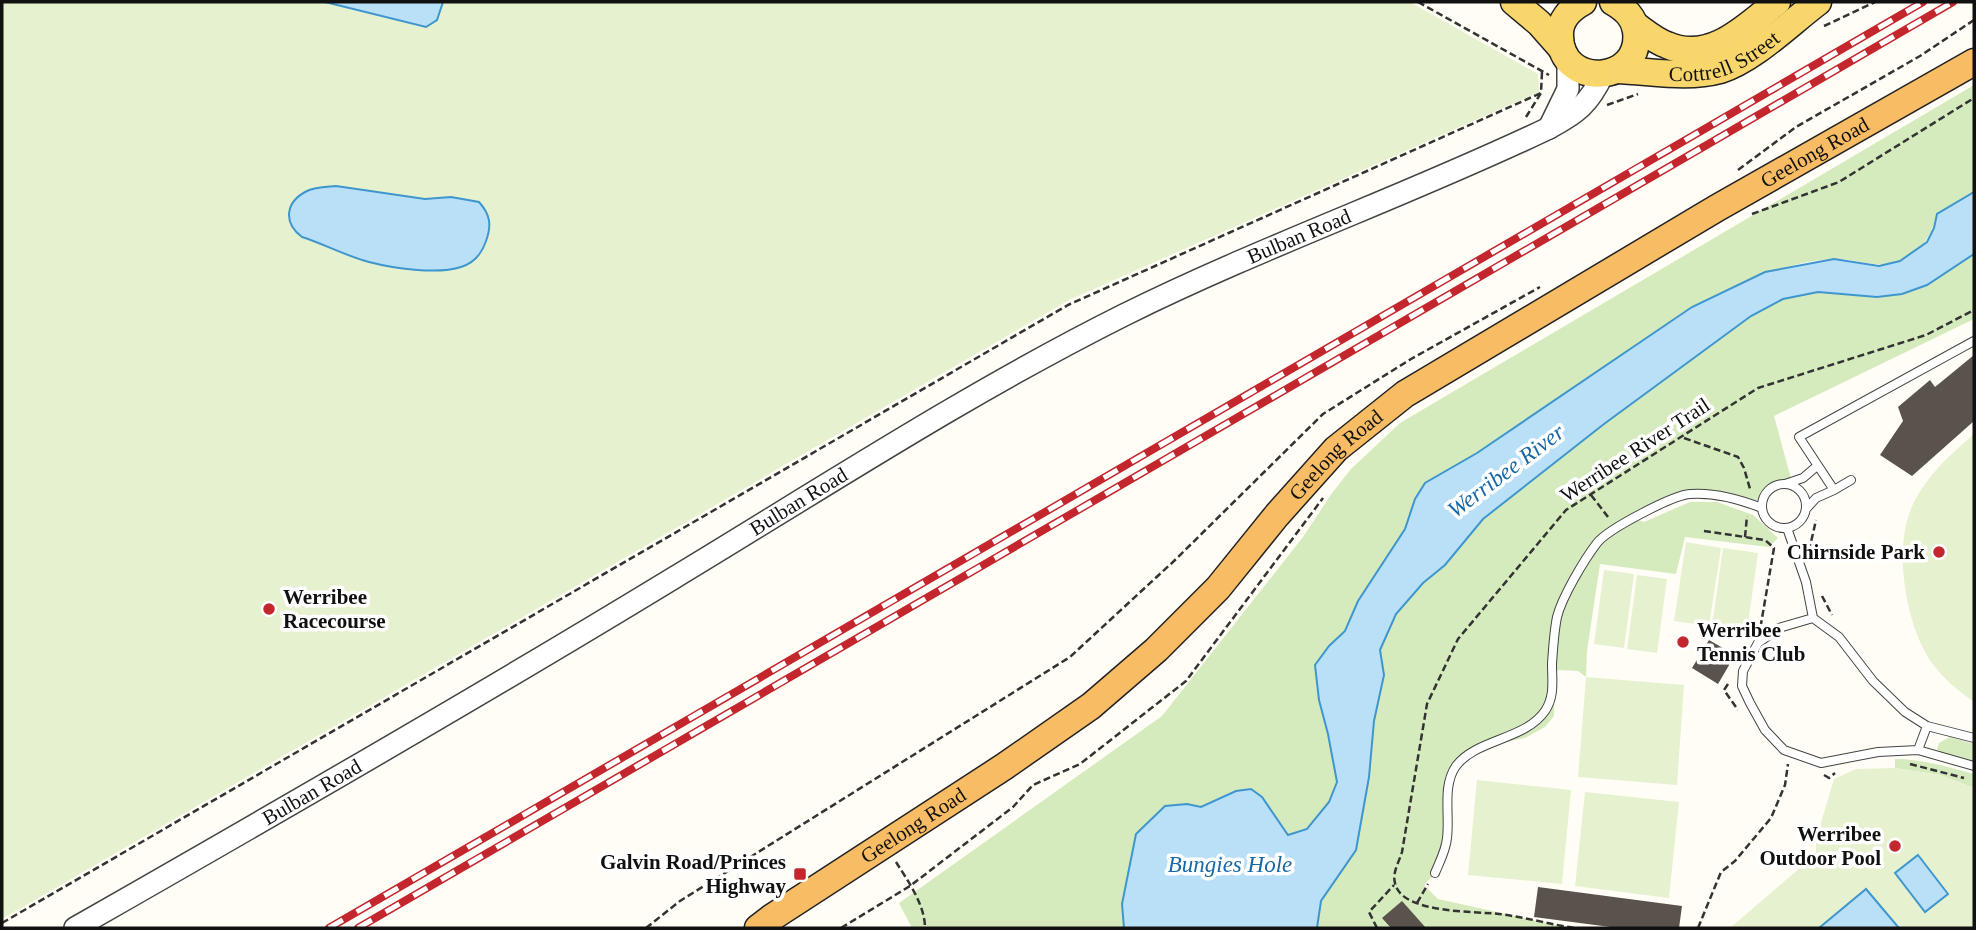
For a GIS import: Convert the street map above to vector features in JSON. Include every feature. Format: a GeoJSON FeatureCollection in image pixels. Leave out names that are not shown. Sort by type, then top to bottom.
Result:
{"type":"FeatureCollection","features":[{"type":"Feature","properties":{"kind":"highway","name":"Geelong Road"},"geometry":{"type":"LineString","coordinates":[[758,928],[1091,706],[1156,650],[1217,588],[1336,449],[1405,394],[1717,208],[1974,62]]}},
{"type":"Feature","properties":{"kind":"main road"},"geometry":{"type":"LineString","coordinates":[[1514,2],[1539,23],[1565,55]]}},
{"type":"Feature","properties":{"kind":"main road"},"geometry":{"type":"LineString","coordinates":[[1565,55],[1560,29],[1574,6],[1583,2]]}},
{"type":"Feature","properties":{"kind":"main road","name":"Cottrell Street"},"geometry":{"type":"LineString","coordinates":[[1627,11],[1664,44],[1678,50],[1707,49],[1735,36],[1777,2]]}},
{"type":"Feature","properties":{"kind":"main road","name":"Cottrell Street"},"geometry":{"type":"LineString","coordinates":[[1565,55],[1576,68],[1588,74],[1685,74],[1721,69],[1747,57],[1818,2]]}},
{"type":"Feature","properties":{"kind":"main road"},"geometry":{"type":"LineString","coordinates":[[1609,72],[1626,62],[1634,51],[1636,38],[1627,11]]}},
{"type":"Feature","properties":{"kind":"street"},"geometry":{"type":"LineString","coordinates":[[1549,128],[1568,89],[1565,55]]}},
{"type":"Feature","properties":{"kind":"street","name":"Bulban Road"},"geometry":{"type":"LineString","coordinates":[[75,928],[513,674],[803,498],[1051,355],[1122,316],[1235,262],[1549,128],[1587,103],[1609,72]]}},
{"type":"Feature","properties":{"kind":"lane"},"geometry":{"type":"LineString","coordinates":[[1834,489],[1799,437],[1974,341]]}},
{"type":"Feature","properties":{"kind":"lane"},"geometry":{"type":"LineString","coordinates":[[1817,466],[1803,478],[1771,489],[1762,508],[1768,521],[1787,528],[1800,522],[1806,509],[1816,498],[1851,480]]}},
{"type":"Feature","properties":{"kind":"lane"},"geometry":{"type":"LineString","coordinates":[[1785,484],[1793,486],[1803,495],[1806,509]]}},
{"type":"Feature","properties":{"kind":"lane"},"geometry":{"type":"LineString","coordinates":[[1435,873],[1444,855],[1447,839],[1447,789],[1450,774],[1459,762],[1470,754],[1534,723],[1546,710],[1554,684],[1554,634],[1562,602],[1566,591],[1599,541],[1616,528],[1670,499],[1688,494],[1721,495],[1762,508]]}},
{"type":"Feature","properties":{"kind":"lane"},"geometry":{"type":"LineString","coordinates":[[1787,528],[1806,582],[1813,618],[1839,637],[1873,681],[1905,712],[1927,726],[1974,738]]}},
{"type":"Feature","properties":{"kind":"lane"},"geometry":{"type":"LineString","coordinates":[[1813,618],[1779,628],[1758,643],[1743,670],[1742,685],[1765,730],[1784,750],[1821,764],[1878,752],[1918,751],[1974,766]]}},
{"type":"Feature","properties":{"kind":"lane"},"geometry":{"type":"LineString","coordinates":[[1918,751],[1927,726]]}},
{"type":"Feature","properties":{"kind":"path"},"geometry":{"type":"LineString","coordinates":[[1418,2],[1557,79],[1568,89]]}},
{"type":"Feature","properties":{"kind":"path"},"geometry":{"type":"LineString","coordinates":[[2,923],[1068,305],[1541,93],[1542,72]]}},
{"type":"Feature","properties":{"kind":"path"},"geometry":{"type":"LineString","coordinates":[[1750,215],[1839,182],[1974,98]]}},
{"type":"Feature","properties":{"kind":"path","name":"Werribee River Trail"},"geometry":{"type":"LineString","coordinates":[[1394,885],[1427,704],[1458,639],[1566,510],[1758,388],[1926,335],[1974,310]]}},
{"type":"Feature","properties":{"kind":"path"},"geometry":{"type":"LineString","coordinates":[[1683,438],[1738,457],[1750,489],[1745,537]]}},
{"type":"Feature","properties":{"kind":"path"},"geometry":{"type":"LineString","coordinates":[[841,928],[911,886],[1013,807],[1033,785],[1080,764],[1186,681],[1330,489]]}},
{"type":"Feature","properties":{"kind":"path"},"geometry":{"type":"LineString","coordinates":[[1591,495],[1616,528]]}},
{"type":"Feature","properties":{"kind":"path"},"geometry":{"type":"LineString","coordinates":[[1808,560],[1816,520]]}},
{"type":"Feature","properties":{"kind":"path"},"geometry":{"type":"LineString","coordinates":[[1821,595],[1836,623]]}},
{"type":"Feature","properties":{"kind":"path"},"geometry":{"type":"LineString","coordinates":[[1698,928],[1721,872],[1735,861],[1771,818],[1785,785],[1789,760]]}},
{"type":"Feature","properties":{"kind":"path"},"geometry":{"type":"LineString","coordinates":[[1906,763],[1972,780]]}},
{"type":"Feature","properties":{"kind":"path"},"geometry":{"type":"LineString","coordinates":[[1817,771],[1829,778],[1842,768]]}},
{"type":"Feature","properties":{"kind":"path"},"geometry":{"type":"LineString","coordinates":[[885,844],[911,886],[925,919],[925,928]]}},
{"type":"Feature","properties":{"kind":"path"},"geometry":{"type":"LineString","coordinates":[[1417,903],[1435,873]]}},
{"type":"Feature","properties":{"kind":"path"},"geometry":{"type":"LineString","coordinates":[[1377,928],[1369,912],[1394,885],[1401,894],[1435,910],[1500,914],[1574,928]]}},
{"type":"Feature","properties":{"kind":"green space","name":"Werribee Racecourse"},"geometry":{"type":"Polygon","coordinates":[[[2,2],[1410,2],[1538,74],[1539,92],[1069,300],[2,919],[2,2]]]}},
{"type":"Feature","properties":{"kind":"green space"},"geometry":{"type":"Polygon","coordinates":[[[1974,85],[1974,192],[1937,214],[1928,237],[1913,255],[1890,264],[1842,259],[1815,261],[1779,269],[1726,290],[1692,307],[1477,453],[1425,483],[1415,499],[1405,529],[1358,601],[1345,631],[1329,646],[1319,700],[1337,782],[1329,802],[1307,829],[1288,835],[1278,823],[1236,791],[1201,807],[1187,804],[1165,806],[1136,834],[1122,904],[1124,928],[912,928],[899,903],[1162,716],[1303,537],[1351,469],[1400,423],[1974,85]]]}},
{"type":"Feature","properties":{"kind":"green space"},"geometry":{"type":"Polygon","coordinates":[[[1974,254],[1974,319],[1774,416],[1793,486],[1775,488],[1763,501],[1688,494],[1630,517],[1644,522],[1690,502],[1717,502],[1753,515],[1778,538],[1769,547],[1685,537],[1676,574],[1600,564],[1587,651],[1586,677],[1578,671],[1557,670],[1554,716],[1545,727],[1525,738],[1491,745],[1458,762],[1447,789],[1447,840],[1435,873],[1424,885],[1438,899],[1569,928],[1317,928],[1321,901],[1356,849],[1369,777],[1374,721],[1384,675],[1379,650],[1396,614],[1423,583],[1445,565],[1483,519],[1604,424],[1751,316],[1783,299],[1818,292],[1927,285],[1974,254]]]}},
{"type":"Feature","properties":{"kind":"green space","name":"Chirnside Park"},"geometry":{"type":"Polygon","coordinates":[[[1974,434],[1974,702],[1941,673],[1922,646],[1908,606],[1903,561],[1907,520],[1914,502],[1941,465],[1974,434]]]}},
{"type":"Feature","properties":{"kind":"green space"},"geometry":{"type":"Polygon","coordinates":[[[1686,542],[1721,548],[1709,626],[1674,621],[1686,542]]]}},
{"type":"Feature","properties":{"kind":"green space"},"geometry":{"type":"Polygon","coordinates":[[[1723,548],[1758,553],[1747,631],[1712,626],[1723,548]]]}},
{"type":"Feature","properties":{"kind":"green space"},"geometry":{"type":"Polygon","coordinates":[[[1604,570],[1634,574],[1624,648],[1594,644],[1604,570]]]}},
{"type":"Feature","properties":{"kind":"green space"},"geometry":{"type":"Polygon","coordinates":[[[1637,575],[1667,579],[1657,653],[1627,649],[1637,575]]]}},
{"type":"Feature","properties":{"kind":"green space"},"geometry":{"type":"Polygon","coordinates":[[[1586,677],[1684,685],[1677,785],[1578,777],[1586,677]]]}},
{"type":"Feature","properties":{"kind":"green space"},"geometry":{"type":"Polygon","coordinates":[[[1950,737],[1974,744],[1974,761],[1941,753],[1937,749],[1939,743],[1950,737]]]}},
{"type":"Feature","properties":{"kind":"green space"},"geometry":{"type":"Polygon","coordinates":[[[1895,759],[1925,762],[1974,774],[1974,788],[1940,775],[1895,768],[1895,759]]]}},
{"type":"Feature","properties":{"kind":"green space","name":"Werribee Outdoor Pool"},"geometry":{"type":"Polygon","coordinates":[[[1895,768],[1940,775],[1974,788],[1974,928],[1730,928],[1816,854],[1816,839],[1834,779],[1856,769],[1895,768]]]}},
{"type":"Feature","properties":{"kind":"green space"},"geometry":{"type":"Polygon","coordinates":[[[1477,780],[1571,790],[1562,884],[1468,875],[1477,780]]]}},
{"type":"Feature","properties":{"kind":"green space"},"geometry":{"type":"Polygon","coordinates":[[[1585,792],[1679,802],[1669,898],[1575,886],[1585,792]]]}},
{"type":"Feature","properties":{"kind":"water"},"geometry":{"type":"Polygon","coordinates":[[[325,2],[443,2],[437,20],[426,27],[325,2]]]}},
{"type":"Feature","properties":{"kind":"water"},"geometry":{"type":"Polygon","coordinates":[[[336,186],[425,199],[451,197],[479,202],[489,220],[486,241],[477,257],[470,263],[451,269],[427,271],[369,262],[302,237],[289,219],[294,201],[310,190],[336,186]]]}},
{"type":"Feature","properties":{"kind":"water"},"geometry":{"type":"Polygon","coordinates":[[[1974,192],[1974,254],[1927,285],[1902,294],[1877,297],[1818,292],[1783,299],[1751,316],[1604,424],[1483,519],[1445,565],[1423,583],[1396,614],[1380,650],[1384,675],[1374,721],[1369,777],[1356,850],[1321,901],[1317,928],[1124,928],[1122,904],[1136,834],[1165,806],[1187,804],[1201,807],[1236,791],[1251,789],[1262,797],[1288,835],[1307,829],[1329,802],[1337,782],[1319,700],[1315,665],[1345,631],[1358,601],[1405,529],[1415,499],[1425,483],[1477,453],[1692,307],[1765,272],[1834,259],[1879,266],[1900,261],[1927,242],[1937,214],[1974,192]]]}},
{"type":"Feature","properties":{"kind":"water"},"geometry":{"type":"Polygon","coordinates":[[[1918,855],[1948,894],[1925,912],[1895,873],[1918,855]]]}},
{"type":"Feature","properties":{"kind":"water"},"geometry":{"type":"Polygon","coordinates":[[[1866,889],[1899,928],[1819,928],[1866,889]]]}},
{"type":"Feature","properties":{"kind":"building"},"geometry":{"type":"Polygon","coordinates":[[[1974,355],[1974,421],[1912,476],[1880,455],[1903,421],[1898,407],[1930,380],[1935,387],[1974,355]]]}},
{"type":"Feature","properties":{"kind":"building","name":"Werribee Tennis Club"},"geometry":{"type":"Polygon","coordinates":[[[1709,640],[1735,655],[1718,684],[1692,668],[1709,640]]]}},
{"type":"Feature","properties":{"kind":"building"},"geometry":{"type":"Polygon","coordinates":[[[1538,887],[1682,906],[1679,928],[1618,928],[1534,917],[1538,887]]]}},
{"type":"Feature","properties":{"kind":"building"},"geometry":{"type":"Polygon","coordinates":[[[1402,901],[1426,928],[1391,928],[1382,918],[1402,901]]]}},
{"type":"Feature","properties":{"kind":"railway"},"geometry":{"type":"LineString","coordinates":[[329,928],[1923,2]]}},
{"type":"Feature","properties":{"kind":"railway"},"geometry":{"type":"LineString","coordinates":[[358,928],[1953,2]]}},
{"type":"Feature","properties":{"kind":"place","name":"Chirnside Park"},"geometry":{"type":"Point","coordinates":[1939,552]}},
{"type":"Feature","properties":{"kind":"place","name":"Werribee Racecourse"},"geometry":{"type":"Point","coordinates":[269,609]}},
{"type":"Feature","properties":{"kind":"place","name":"Werribee Tennis Club"},"geometry":{"type":"Point","coordinates":[1683,642]}},
{"type":"Feature","properties":{"kind":"place","name":"Werribee Outdoor Pool"},"geometry":{"type":"Point","coordinates":[1895,846]}},
{"type":"Feature","properties":{"kind":"place","name":"Galvin Road/Princes Highway"},"geometry":{"type":"Point","coordinates":[800,874]}},
{"type":"Feature","properties":{"kind":"water label","name":"Werribee River"},"geometry":{"type":"Point","coordinates":[1506,471]}},
{"type":"Feature","properties":{"kind":"water label","name":"Bungies Hole"},"geometry":{"type":"Point","coordinates":[1230,864]}}]}
